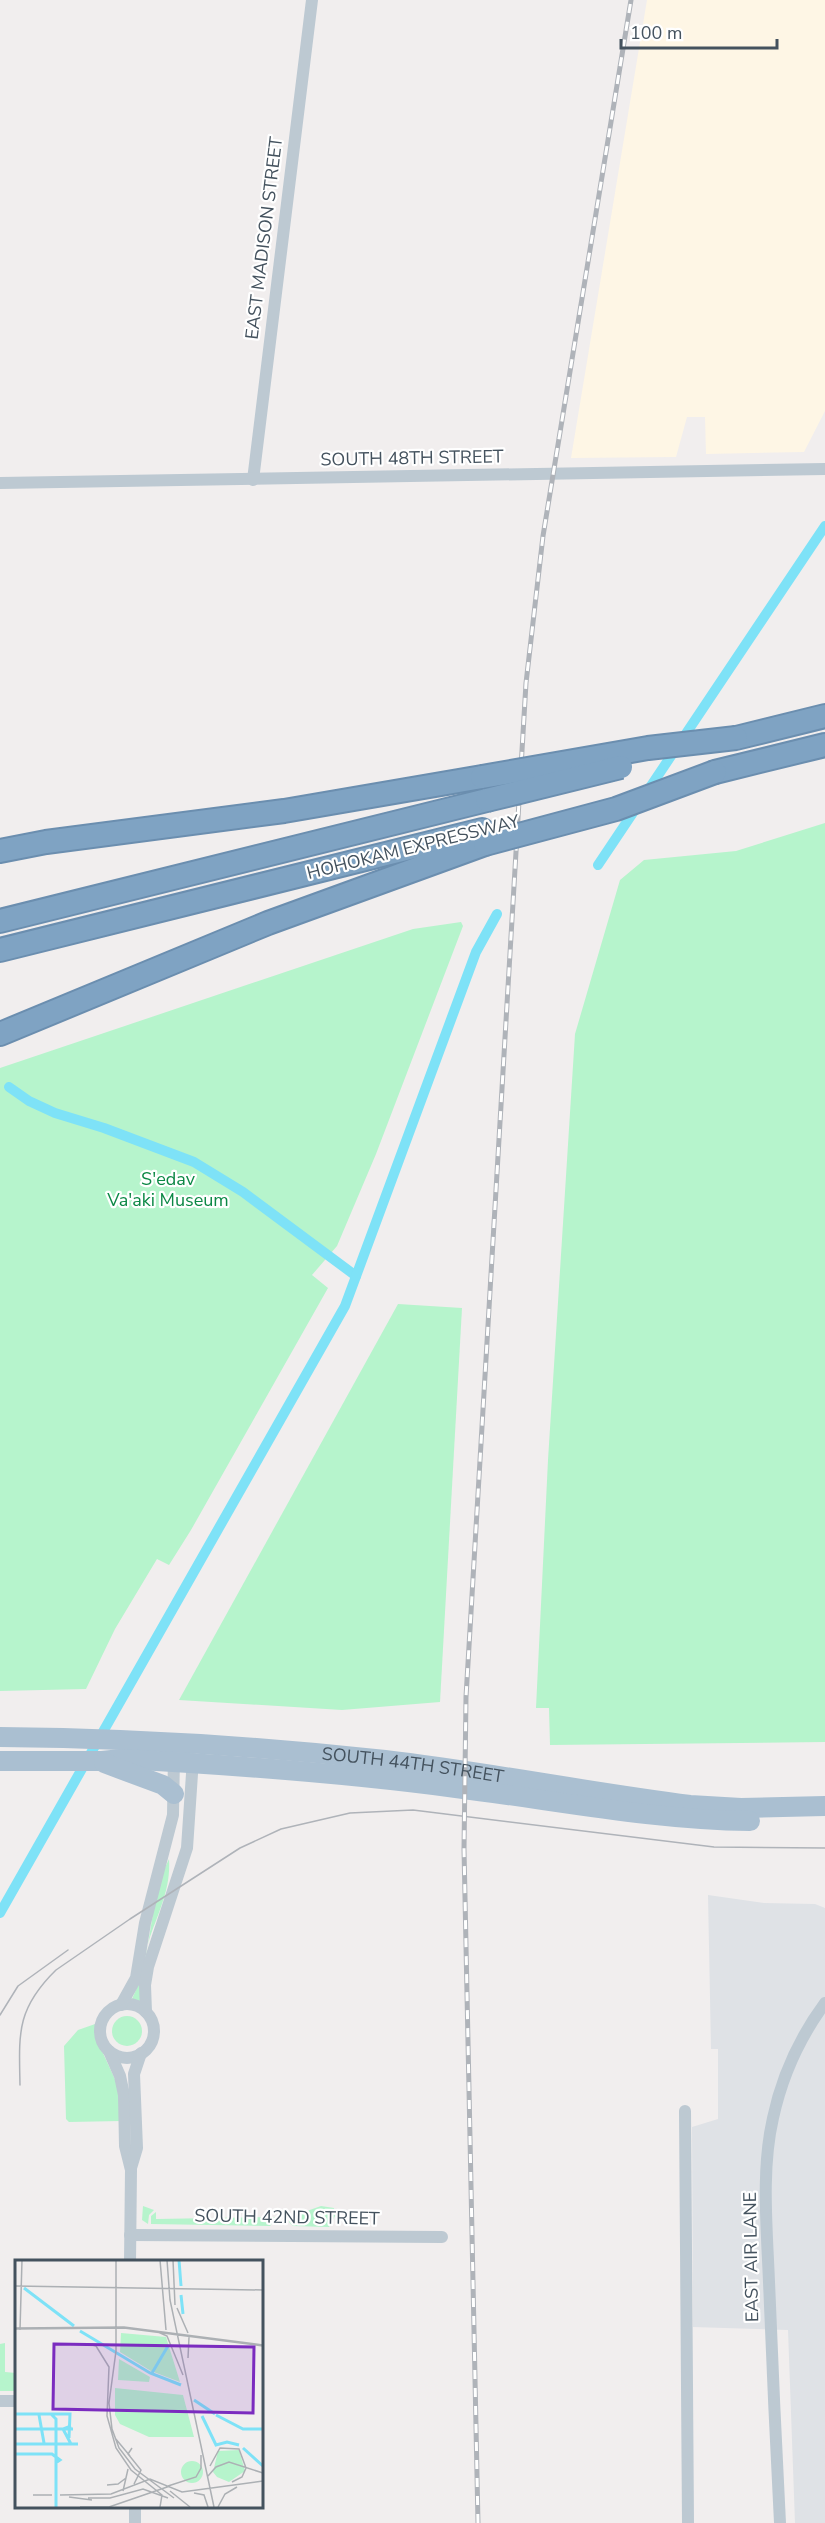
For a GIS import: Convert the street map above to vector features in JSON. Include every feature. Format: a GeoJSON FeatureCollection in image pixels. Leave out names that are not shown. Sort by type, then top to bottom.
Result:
{"type":"FeatureCollection","features":[{"type":"Feature","properties":{"kind":"highway","name":"HOHOKAM EXPRESSWAY"},"geometry":{"type":"LineString","coordinates":[[0,921],[825,716]]}},
{"type":"Feature","properties":{"kind":"highway"},"geometry":{"type":"LineString","coordinates":[[6,848],[264,814],[648,748],[736,738]]}},
{"type":"Feature","properties":{"kind":"highway","name":"HOHOKAM EXPRESSWAY"},"geometry":{"type":"LineString","coordinates":[[0,950],[484,837],[715,772],[825,744]]}},
{"type":"Feature","properties":{"kind":"highway"},"geometry":{"type":"LineString","coordinates":[[0,1034],[484,837]]}},
{"type":"Feature","properties":{"kind":"main road","name":"SOUTH 44TH STREET"},"geometry":{"type":"LineString","coordinates":[[0,1737],[119,1740],[184,1753],[708,1819],[825,1819]]}},
{"type":"Feature","properties":{"kind":"main road","name":"SOUTH 44TH STREET"},"geometry":{"type":"LineString","coordinates":[[0,1761],[102,1761],[184,1753],[387,1761],[690,1805],[741,1808],[825,1806]]}},
{"type":"Feature","properties":{"kind":"main road"},"geometry":{"type":"LineString","coordinates":[[102,1761],[120,1771],[163,1785],[174,1794]]}},
{"type":"Feature","properties":{"kind":"street","name":"EAST MADISON STREET"},"geometry":{"type":"LineString","coordinates":[[253,480],[312,0]]}},
{"type":"Feature","properties":{"kind":"street","name":"SOUTH 48TH STREET"},"geometry":{"type":"LineString","coordinates":[[0,483],[825,469]]}},
{"type":"Feature","properties":{"kind":"street"},"geometry":{"type":"LineString","coordinates":[[131,2170],[125,2146],[122,2084],[109,2051],[101,2038],[101,2024],[109,2011],[121,2005],[136,1978],[143,1932],[173,1815],[174,1794],[184,1753]]}},
{"type":"Feature","properties":{"kind":"street"},"geometry":{"type":"LineString","coordinates":[[109,2051],[125,2058],[141,2054],[148,2048],[154,2032],[146,2012],[145,1992],[148,1967],[187,1848],[184,1753]]}},
{"type":"Feature","properties":{"kind":"street","name":"EAST AIR LANE"},"geometry":{"type":"LineString","coordinates":[[780,2523],[768,2254],[768,2157],[772,2119],[782,2085],[795,2053],[825,2002]]}},
{"type":"Feature","properties":{"kind":"street"},"geometry":{"type":"LineString","coordinates":[[121,2005],[139,2006],[146,2012]]}},
{"type":"Feature","properties":{"kind":"street"},"geometry":{"type":"LineString","coordinates":[[130,2260],[131,2170],[137,2148],[134,2074],[141,2054]]}},
{"type":"Feature","properties":{"kind":"street"},"geometry":{"type":"LineString","coordinates":[[685,2111],[688,2523]]}},
{"type":"Feature","properties":{"kind":"street","name":"SOUTH 42ND STREET"},"geometry":{"type":"LineString","coordinates":[[130,2235],[442,2237]]}},
{"type":"Feature","properties":{"kind":"shaded area"},"geometry":{"type":"Polygon","coordinates":[[[647,0],[825,0],[825,411],[804,452],[706,454],[705,417],[687,417],[676,457],[571,458],[647,0]]]}},
{"type":"Feature","properties":{"kind":"shaded area"},"geometry":{"type":"Polygon","coordinates":[[[708,1895],[764,1903],[815,1904],[825,1908],[825,2523],[795,2523],[788,2330],[693,2327],[692,2127],[718,2119],[718,2049],[711,2049],[708,1895]]]}},
{"type":"Feature","properties":{"kind":"green space"},"geometry":{"type":"Polygon","coordinates":[[[825,823],[825,1742],[550,1745],[549,1708],[536,1708],[548,1460],[575,1034],[620,880],[644,860],[736,851],[825,823]]]}},
{"type":"Feature","properties":{"kind":"green space","name":"S'edav Va'aki Museum"},"geometry":{"type":"Polygon","coordinates":[[[461,922],[463,926],[376,1154],[337,1246],[312,1275],[328,1288],[191,1530],[169,1565],[157,1559],[115,1629],[86,1689],[0,1691],[0,1068],[413,929],[461,922]]]}},
{"type":"Feature","properties":{"kind":"green space"},"geometry":{"type":"Polygon","coordinates":[[[398,1304],[462,1308],[440,1702],[342,1710],[179,1700],[398,1304]]]}},
{"type":"Feature","properties":{"kind":"green space"},"geometry":{"type":"Polygon","coordinates":[[[169,1859],[166,1890],[148,1944],[157,1892],[169,1859]]]}},
{"type":"Feature","properties":{"kind":"green space"},"geometry":{"type":"Polygon","coordinates":[[[144,1963],[143,1978],[142,2003],[132,1999],[144,1963]]]}},
{"type":"Feature","properties":{"kind":"green space"},"geometry":{"type":"Polygon","coordinates":[[[127,2016],[138,2020],[142,2031],[138,2042],[127,2046],[116,2042],[112,2031],[116,2020],[127,2016]]]}},
{"type":"Feature","properties":{"kind":"green space"},"geometry":{"type":"Polygon","coordinates":[[[98,2023],[96,2038],[119,2088],[121,2121],[69,2122],[66,2119],[64,2046],[78,2030],[98,2023]]]}},
{"type":"Feature","properties":{"kind":"green space"},"geometry":{"type":"Polygon","coordinates":[[[143,2206],[154,2210],[149,2215],[148,2224],[142,2220],[143,2206]]]}},
{"type":"Feature","properties":{"kind":"green space"},"geometry":{"type":"Polygon","coordinates":[[[321,2206],[334,2208],[335,2216],[329,2227],[293,2226],[289,2222],[290,2217],[321,2206]]]}},
{"type":"Feature","properties":{"kind":"green space"},"geometry":{"type":"Polygon","coordinates":[[[156,2212],[156,2219],[274,2217],[276,2219],[270,2226],[151,2224],[151,2216],[156,2212]]]}},
{"type":"Feature","properties":{"kind":"green space"},"geometry":{"type":"Polygon","coordinates":[[[5,2343],[5,2372],[15,2373],[15,2391],[0,2391],[0,2344],[5,2343]]]}},
{"type":"Feature","properties":{"kind":"waterway"},"geometry":{"type":"LineString","coordinates":[[598,865],[825,526]]}},
{"type":"Feature","properties":{"kind":"waterway"},"geometry":{"type":"LineString","coordinates":[[0,1913],[345,1306],[476,952],[497,914]]}},
{"type":"Feature","properties":{"kind":"waterway"},"geometry":{"type":"LineString","coordinates":[[9,1087],[29,1101],[55,1113],[104,1128],[194,1162],[243,1192],[356,1276]]}},
{"type":"Feature","properties":{"kind":"tram line"},"geometry":{"type":"LineString","coordinates":[[20,2085],[20,2036],[27,2010],[33,1997],[56,1970],[240,1848],[281,1829],[350,1813],[413,1810],[714,1847],[825,1848]]}},
{"type":"Feature","properties":{"kind":"tram line"},"geometry":{"type":"LineString","coordinates":[[0,2015],[18,1986],[68,1950]]}},
{"type":"Feature","properties":{"kind":"railway"},"geometry":{"type":"LineString","coordinates":[[478,2523],[464,1849],[466,1697],[526,683],[543,536],[631,0]]}}]}
